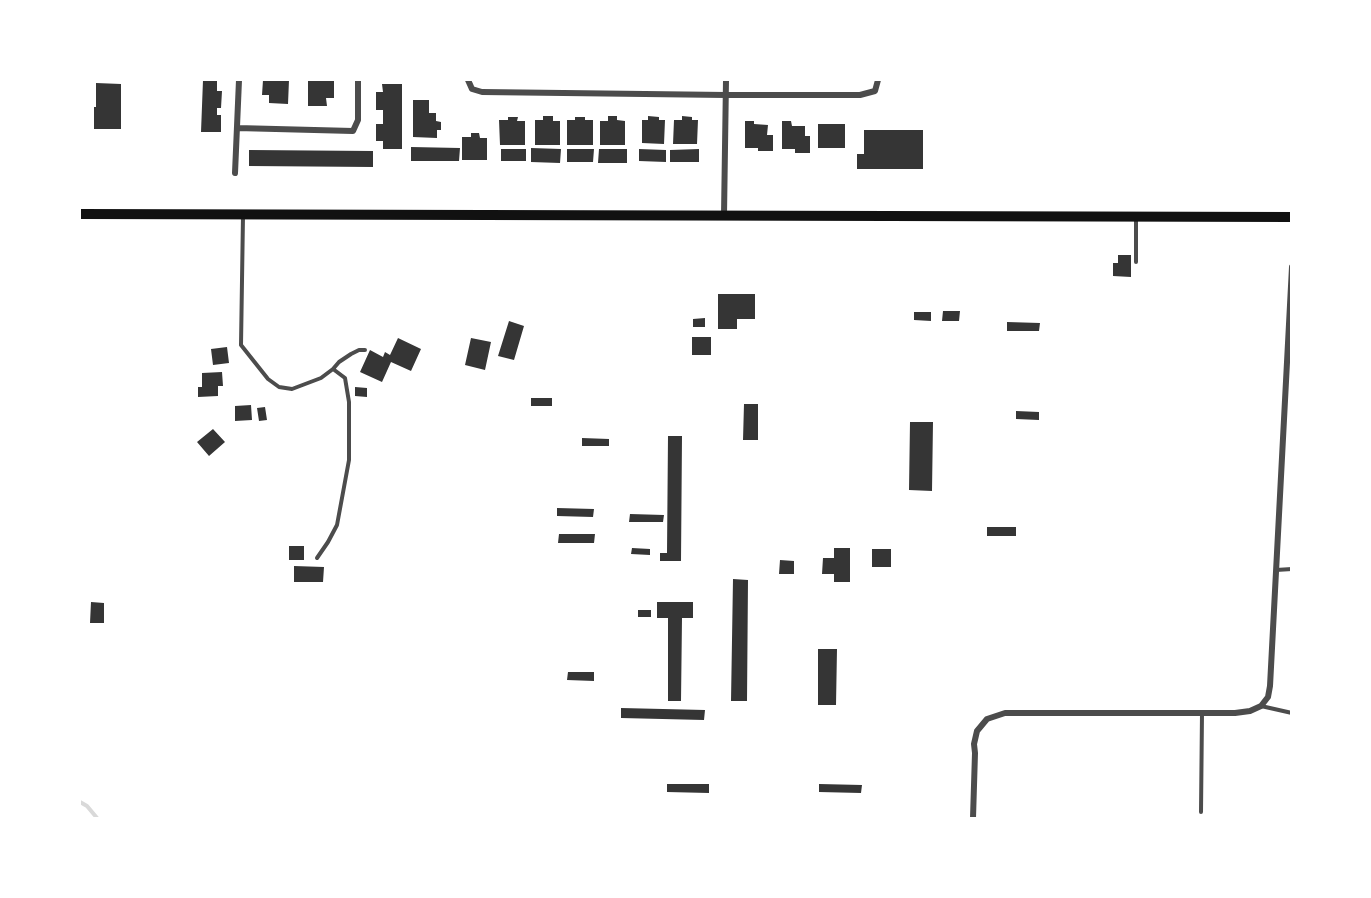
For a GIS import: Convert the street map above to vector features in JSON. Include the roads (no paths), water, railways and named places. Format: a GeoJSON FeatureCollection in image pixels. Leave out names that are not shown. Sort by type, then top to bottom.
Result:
{"type":"FeatureCollection","features":[{"type":"Feature","properties":{"kind":"main road"},"geometry":{"type":"LineString","coordinates":[[80,214],[1292,217]]}},
{"type":"Feature","properties":{"kind":"street"},"geometry":{"type":"LineString","coordinates":[[235,172],[239,80]]}},
{"type":"Feature","properties":{"kind":"street"},"geometry":{"type":"LineString","coordinates":[[237,129],[353,131],[358,120],[358,80]]}},
{"type":"Feature","properties":{"kind":"street"},"geometry":{"type":"LineString","coordinates":[[468,80],[472,89],[482,92],[726,95],[860,95],[875,91],[878,80]]}},
{"type":"Feature","properties":{"kind":"street"},"geometry":{"type":"LineString","coordinates":[[724,215],[726,80]]}},
{"type":"Feature","properties":{"kind":"street"},"geometry":{"type":"LineString","coordinates":[[973,819],[974,744],[977,731],[987,719],[1005,713],[1235,714],[1261,706],[1268,697],[1292,267]]}},
{"type":"Feature","properties":{"kind":"lane"},"geometry":{"type":"LineString","coordinates":[[243,215],[241,345],[268,379],[279,387],[292,389],[321,378],[351,354],[365,350]]}},
{"type":"Feature","properties":{"kind":"lane"},"geometry":{"type":"LineString","coordinates":[[1136,217],[1136,262]]}},
{"type":"Feature","properties":{"kind":"lane"},"geometry":{"type":"LineString","coordinates":[[317,558],[336,525],[349,460],[349,402],[345,378],[333,369]]}},
{"type":"Feature","properties":{"kind":"lane"},"geometry":{"type":"LineString","coordinates":[[1275,570],[1292,569]]}},
{"type":"Feature","properties":{"kind":"lane"},"geometry":{"type":"LineString","coordinates":[[1261,706],[1292,713]]}},
{"type":"Feature","properties":{"kind":"lane"},"geometry":{"type":"LineString","coordinates":[[1201,812],[1202,713]]}},
{"type":"Feature","properties":{"kind":"waterway"},"geometry":{"type":"LineString","coordinates":[[80,802],[87,806],[97,818]]}}]}
